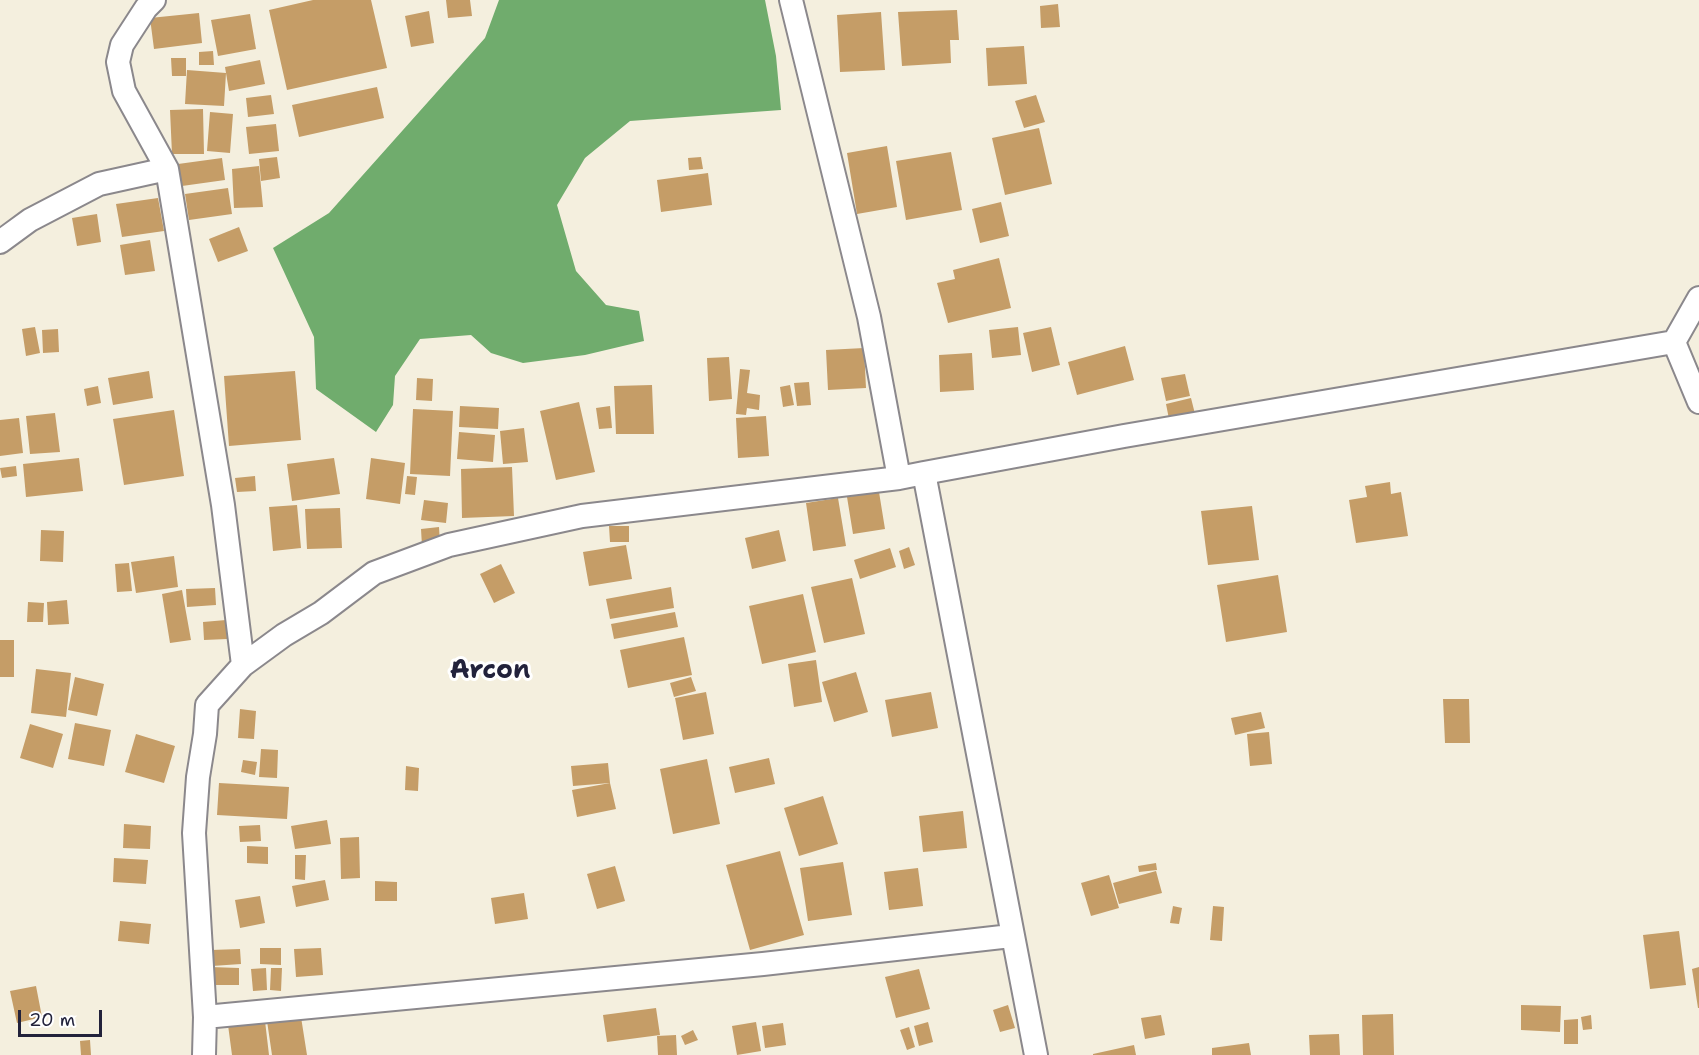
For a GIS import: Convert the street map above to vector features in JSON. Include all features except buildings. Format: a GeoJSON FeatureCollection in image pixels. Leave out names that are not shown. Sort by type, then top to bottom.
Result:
{"type":"FeatureCollection","features":[{"type":"Feature","properties":{"kind":"street"},"geometry":{"type":"LineString","coordinates":[[154,0],[146,8],[122,45],[118,62],[124,91],[166,169],[223,505],[243,665]]}},
{"type":"Feature","properties":{"kind":"street"},"geometry":{"type":"LineString","coordinates":[[790,0],[869,317],[899,478]]}},
{"type":"Feature","properties":{"kind":"street"},"geometry":{"type":"LineString","coordinates":[[0,242],[30,220],[99,184],[166,169]]}},
{"type":"Feature","properties":{"kind":"street"},"geometry":{"type":"LineString","coordinates":[[1674,342],[1699,298]]}},
{"type":"Feature","properties":{"kind":"street"},"geometry":{"type":"LineString","coordinates":[[1674,342],[1699,402]]}},
{"type":"Feature","properties":{"kind":"street"},"geometry":{"type":"LineString","coordinates":[[204,1055],[205,1017],[194,833],[198,777],[206,734],[207,705],[243,665],[284,635],[321,613],[374,573],[449,545],[582,516],[899,478],[1124,436],[1674,342]]}},
{"type":"Feature","properties":{"kind":"street"},"geometry":{"type":"LineString","coordinates":[[924,473],[1011,936],[1036,1055]]}},
{"type":"Feature","properties":{"kind":"street"},"geometry":{"type":"LineString","coordinates":[[205,1017],[763,964],[1011,936]]}},
{"type":"Feature","properties":{"kind":"green space"},"geometry":{"type":"Polygon","coordinates":[[[499,0],[765,0],[776,56],[781,110],[630,121],[585,158],[557,205],[576,271],[606,305],[639,311],[644,341],[585,355],[523,363],[491,353],[471,335],[420,339],[395,376],[393,405],[376,432],[316,389],[314,337],[273,248],[329,213],[485,38],[499,0]]]}},
{"type":"Feature","properties":{"kind":"district","name":"Arcon"},"geometry":{"type":"Point","coordinates":[490,671]}}]}
